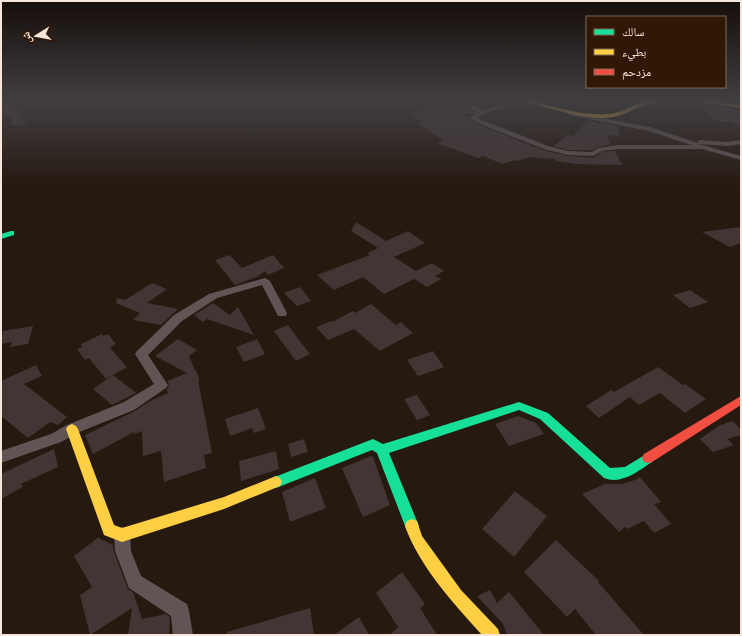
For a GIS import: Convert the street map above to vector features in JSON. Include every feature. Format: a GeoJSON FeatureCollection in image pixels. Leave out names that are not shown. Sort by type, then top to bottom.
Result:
{"type":"FeatureCollection","features":[{"type":"Feature","properties":{"kind":"street"},"geometry":{"type":"LineString","coordinates":[[496,129],[539,145],[568,153],[593,154],[600,149],[618,147],[702,148]]}},
{"type":"Feature","properties":{"kind":"street"},"geometry":{"type":"LineString","coordinates":[[648,129],[702,148],[741,158]]}},
{"type":"Feature","properties":{"kind":"street"},"geometry":{"type":"LineString","coordinates":[[684,141],[727,144],[741,142]]}},
{"type":"Feature","properties":{"kind":"street"},"geometry":{"type":"LineString","coordinates":[[1,237],[11,233]]}},
{"type":"Feature","properties":{"kind":"street"},"geometry":{"type":"LineString","coordinates":[[1,457],[56,438],[72,429],[129,406],[162,385],[141,354],[178,318],[214,296],[265,281],[282,313]]}},
{"type":"Feature","properties":{"kind":"street"},"geometry":{"type":"LineString","coordinates":[[382,450],[519,406],[544,416],[608,474],[627,472],[741,400]]}},
{"type":"Feature","properties":{"kind":"street"},"geometry":{"type":"LineString","coordinates":[[72,429],[109,530],[122,535],[224,502],[373,444],[382,450],[416,540],[456,595],[492,635]]}},
{"type":"Feature","properties":{"kind":"street"},"geometry":{"type":"LineString","coordinates":[[122,535],[123,551],[135,582],[180,611],[183,635]]}},
{"type":"Feature","properties":{"kind":"building"},"geometry":{"type":"Polygon","coordinates":[[[426,129],[488,129],[543,150],[568,156],[593,158],[602,152],[615,151],[622,165],[576,164],[556,161],[556,159],[530,157],[503,164],[483,156],[478,158],[437,143],[444,141],[426,129]]]}},
{"type":"Feature","properties":{"kind":"building"},"geometry":{"type":"Polygon","coordinates":[[[580,129],[619,129],[620,136],[606,135],[611,144],[592,150],[568,150],[554,146],[567,135],[573,136],[580,129]]]}},
{"type":"Feature","properties":{"kind":"building"},"geometry":{"type":"Polygon","coordinates":[[[356,222],[386,241],[408,231],[425,243],[394,257],[416,271],[432,263],[444,271],[435,276],[441,279],[427,287],[414,279],[384,294],[363,277],[334,290],[317,275],[370,255],[367,253],[378,248],[351,231],[356,222]]]}},
{"type":"Feature","properties":{"kind":"building"},"geometry":{"type":"Polygon","coordinates":[[[741,227],[741,243],[730,247],[702,232],[741,227]]]}},
{"type":"Feature","properties":{"kind":"building"},"geometry":{"type":"Polygon","coordinates":[[[230,255],[242,268],[273,255],[284,268],[268,275],[265,271],[257,277],[235,285],[215,260],[230,255]]]}},
{"type":"Feature","properties":{"kind":"building"},"geometry":{"type":"Polygon","coordinates":[[[152,283],[167,289],[147,303],[178,309],[161,325],[133,320],[140,313],[116,303],[117,298],[125,300],[152,283]]]}},
{"type":"Feature","properties":{"kind":"building"},"geometry":{"type":"Polygon","coordinates":[[[300,287],[311,301],[297,306],[284,293],[300,287]]]}},
{"type":"Feature","properties":{"kind":"building"},"geometry":{"type":"Polygon","coordinates":[[[690,290],[708,302],[690,308],[673,295],[690,290]]]}},
{"type":"Feature","properties":{"kind":"building"},"geometry":{"type":"Polygon","coordinates":[[[213,303],[230,315],[238,307],[254,335],[207,319],[203,322],[194,315],[213,303]]]}},
{"type":"Feature","properties":{"kind":"building"},"geometry":{"type":"Polygon","coordinates":[[[371,304],[396,325],[401,322],[413,333],[380,351],[354,329],[328,340],[316,327],[331,321],[332,322],[353,311],[355,313],[371,304]]]}},
{"type":"Feature","properties":{"kind":"building"},"geometry":{"type":"Polygon","coordinates":[[[288,325],[310,354],[296,361],[274,331],[288,325]]]}},
{"type":"Feature","properties":{"kind":"building"},"geometry":{"type":"Polygon","coordinates":[[[33,326],[28,344],[10,347],[12,342],[1,344],[3,331],[33,326]]]}},
{"type":"Feature","properties":{"kind":"building"},"geometry":{"type":"Polygon","coordinates":[[[102,334],[103,336],[108,334],[116,344],[110,348],[127,367],[106,379],[89,358],[85,360],[77,349],[82,347],[81,344],[102,334]]]}},
{"type":"Feature","properties":{"kind":"building"},"geometry":{"type":"Polygon","coordinates":[[[178,339],[197,350],[189,356],[200,381],[198,380],[212,453],[204,455],[206,468],[164,482],[161,451],[143,456],[142,431],[135,434],[134,432],[93,454],[85,435],[168,393],[167,389],[169,384],[167,381],[187,373],[155,356],[178,339]]]}},
{"type":"Feature","properties":{"kind":"building"},"geometry":{"type":"Polygon","coordinates":[[[257,339],[265,354],[244,362],[236,347],[257,339]]]}},
{"type":"Feature","properties":{"kind":"building"},"geometry":{"type":"Polygon","coordinates":[[[433,351],[444,367],[418,376],[407,360],[433,351]]]}},
{"type":"Feature","properties":{"kind":"building"},"geometry":{"type":"Polygon","coordinates":[[[36,365],[42,376],[24,384],[67,417],[58,425],[50,422],[28,438],[1,416],[1,381],[36,365]]]}},
{"type":"Feature","properties":{"kind":"building"},"geometry":{"type":"Polygon","coordinates":[[[658,367],[706,399],[685,413],[660,393],[639,405],[630,397],[599,418],[586,406],[611,390],[614,392],[658,367]]]}},
{"type":"Feature","properties":{"kind":"building"},"geometry":{"type":"Polygon","coordinates":[[[113,375],[136,393],[112,405],[93,389],[113,375]]]}},
{"type":"Feature","properties":{"kind":"building"},"geometry":{"type":"Polygon","coordinates":[[[417,395],[430,415],[417,420],[404,399],[417,395]]]}},
{"type":"Feature","properties":{"kind":"building"},"geometry":{"type":"Polygon","coordinates":[[[258,408],[266,429],[254,433],[252,428],[230,436],[225,419],[258,408]]]}},
{"type":"Feature","properties":{"kind":"building"},"geometry":{"type":"Polygon","coordinates":[[[518,416],[536,423],[544,434],[509,446],[495,424],[518,416]]]}},
{"type":"Feature","properties":{"kind":"building"},"geometry":{"type":"Polygon","coordinates":[[[733,421],[741,430],[741,435],[727,439],[734,445],[713,452],[700,439],[720,425],[733,421]]]}},
{"type":"Feature","properties":{"kind":"building"},"geometry":{"type":"Polygon","coordinates":[[[304,439],[308,452],[291,457],[288,444],[304,439]]]}},
{"type":"Feature","properties":{"kind":"building"},"geometry":{"type":"Polygon","coordinates":[[[54,449],[58,467],[21,484],[23,487],[1,499],[1,474],[54,449]]]}},
{"type":"Feature","properties":{"kind":"building"},"geometry":{"type":"Polygon","coordinates":[[[276,451],[279,469],[241,481],[239,461],[276,451]]]}},
{"type":"Feature","properties":{"kind":"building"},"geometry":{"type":"Polygon","coordinates":[[[371,456],[373,457],[390,505],[363,517],[342,468],[371,456]]]}},
{"type":"Feature","properties":{"kind":"building"},"geometry":{"type":"Polygon","coordinates":[[[640,477],[661,502],[654,504],[671,524],[654,533],[644,521],[627,529],[625,527],[619,532],[582,494],[605,484],[622,484],[640,477]]]}},
{"type":"Feature","properties":{"kind":"building"},"geometry":{"type":"Polygon","coordinates":[[[315,478],[326,508],[290,522],[282,492],[315,478]]]}},
{"type":"Feature","properties":{"kind":"building"},"geometry":{"type":"Polygon","coordinates":[[[515,491],[547,516],[514,557],[482,529],[515,491]]]}},
{"type":"Feature","properties":{"kind":"building"},"geometry":{"type":"Polygon","coordinates":[[[99,537],[100,539],[113,545],[114,552],[128,589],[133,592],[142,619],[166,614],[170,617],[169,635],[128,635],[132,608],[90,635],[80,595],[92,587],[74,556],[99,537]]]}},
{"type":"Feature","properties":{"kind":"building"},"geometry":{"type":"Polygon","coordinates":[[[556,540],[599,581],[598,582],[644,635],[596,635],[575,609],[567,617],[524,572],[556,540]]]}},
{"type":"Feature","properties":{"kind":"building"},"geometry":{"type":"Polygon","coordinates":[[[402,572],[425,604],[420,608],[437,635],[390,635],[398,627],[376,593],[402,572]]]}},
{"type":"Feature","properties":{"kind":"building"},"geometry":{"type":"Polygon","coordinates":[[[490,590],[497,603],[509,592],[544,635],[507,635],[503,624],[477,596],[490,590]]]}},
{"type":"Feature","properties":{"kind":"building"},"geometry":{"type":"Polygon","coordinates":[[[310,608],[314,635],[228,635],[227,632],[310,608]]]}},
{"type":"Feature","properties":{"kind":"building"},"geometry":{"type":"Polygon","coordinates":[[[359,617],[369,635],[334,635],[359,617]]]}},
{"type":"Feature","properties":{"kind":"traffic: fast"},"geometry":{"type":"LineString","coordinates":[[1,237],[11,233]]}},
{"type":"Feature","properties":{"kind":"traffic: fast"},"geometry":{"type":"LineString","coordinates":[[382,450],[519,406],[544,416],[608,474],[627,472],[648,458]]}},
{"type":"Feature","properties":{"kind":"traffic: fast"},"geometry":{"type":"LineString","coordinates":[[276,482],[373,444],[382,450],[412,526]]}},
{"type":"Feature","properties":{"kind":"traffic: slow"},"geometry":{"type":"LineString","coordinates":[[72,429],[109,530],[122,535],[224,503],[276,482]]}},
{"type":"Feature","properties":{"kind":"traffic: slow"},"geometry":{"type":"LineString","coordinates":[[412,526],[417,540],[456,595],[492,635]]}},
{"type":"Feature","properties":{"kind":"traffic: jam"},"geometry":{"type":"LineString","coordinates":[[648,458],[741,400]]}}]}
